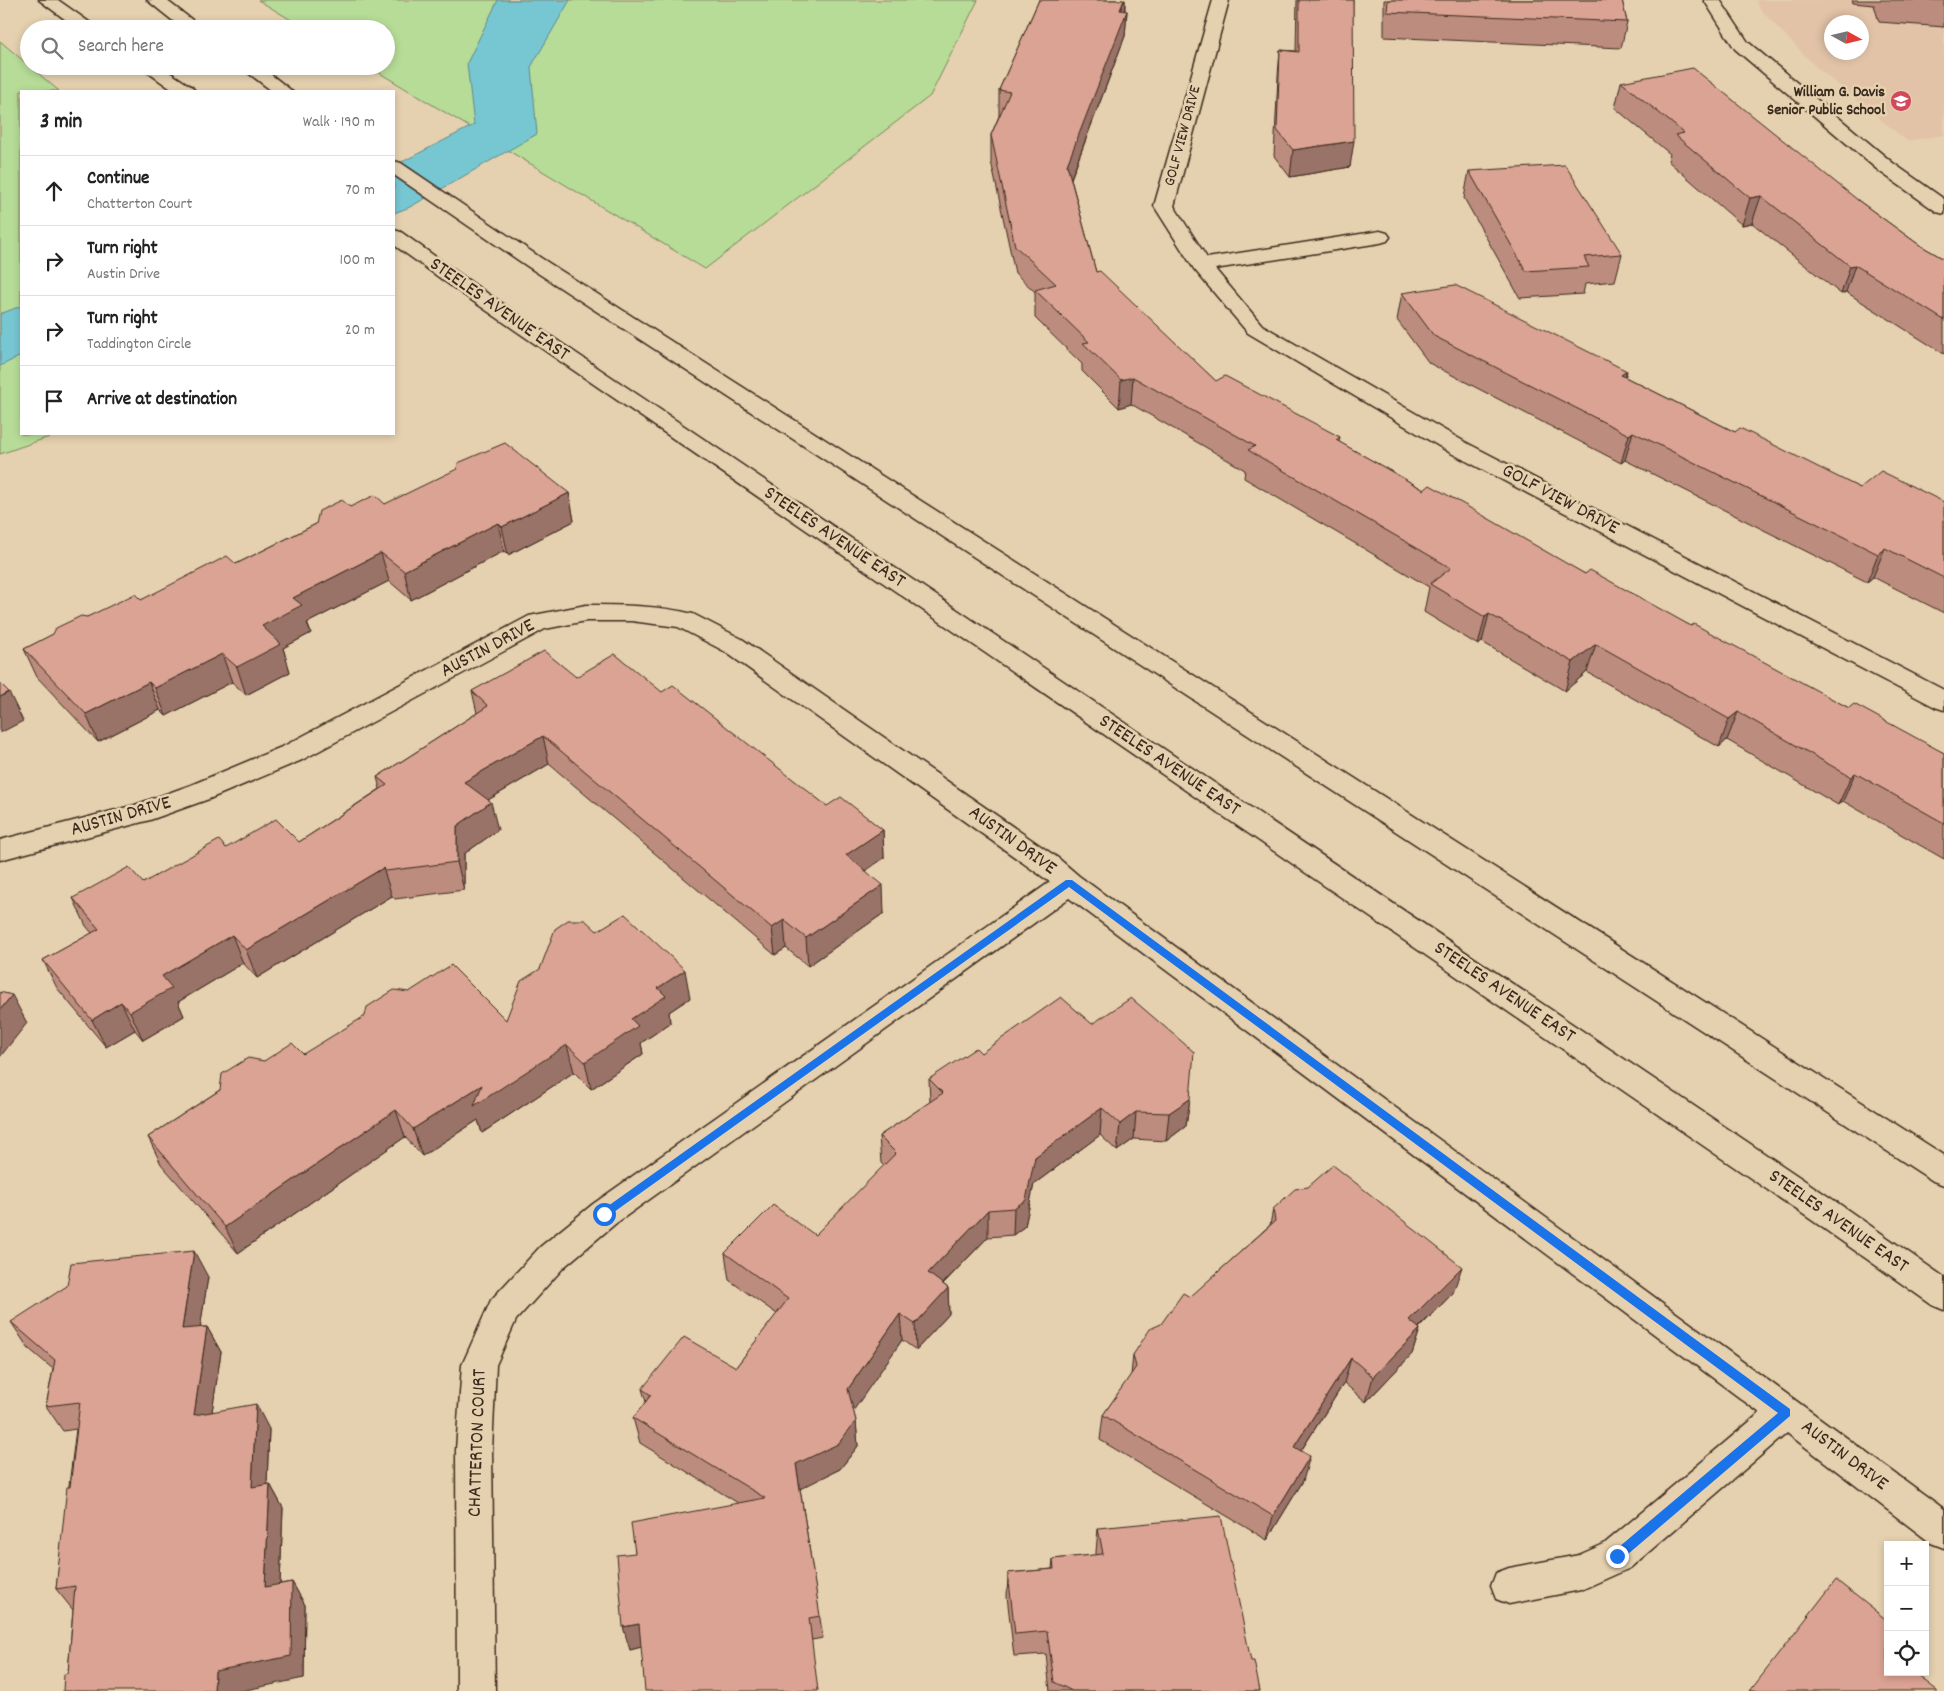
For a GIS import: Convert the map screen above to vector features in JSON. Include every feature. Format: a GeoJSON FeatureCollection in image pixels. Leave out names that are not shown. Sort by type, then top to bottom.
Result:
{"type":"FeatureCollection","features":[{"type":"Feature","properties":{"kind":"street"},"geometry":{"type":"LineString","coordinates":[[47,0],[77,20]]}},
{"type":"Feature","properties":{"kind":"street"},"geometry":{"type":"LineString","coordinates":[[155,0],[183,20]]}},
{"type":"Feature","properties":{"kind":"street","name":"GOLF VIEW DRIVE"},"geometry":{"type":"LineString","coordinates":[[1221,0],[1164,206],[1201,265],[1255,329],[1457,447],[1944,700]]}},
{"type":"Feature","properties":{"kind":"street"},"geometry":{"type":"LineString","coordinates":[[1712,0],[1741,45],[1886,168],[1944,208]]}},
{"type":"Feature","properties":{"kind":"street"},"geometry":{"type":"LineString","coordinates":[[162,75],[184,90]]}},
{"type":"Feature","properties":{"kind":"street"},"geometry":{"type":"LineString","coordinates":[[261,75],[282,90]]}},
{"type":"Feature","properties":{"kind":"street"},"geometry":{"type":"LineString","coordinates":[[395,169],[534,262],[1944,1172]]}},
{"type":"Feature","properties":{"kind":"street","name":"STEELES AVENUE EAST"},"geometry":{"type":"LineString","coordinates":[[395,237],[468,289],[1824,1211],[1944,1295]]}},
{"type":"Feature","properties":{"kind":"street"},"geometry":{"type":"LineString","coordinates":[[1201,265],[1380,237]]}},
{"type":"Feature","properties":{"kind":"street","name":"AUSTIN DRIVE"},"geometry":{"type":"LineString","coordinates":[[0,850],[140,813],[200,792],[285,757],[538,622],[586,613],[631,613],[684,620],[733,645],[1048,865],[1069,883],[1786,1412],[1944,1532]]}},
{"type":"Feature","properties":{"kind":"street","name":"CHATTERTON COURT"},"geometry":{"type":"LineString","coordinates":[[476,1691],[474,1450],[479,1365],[503,1310],[552,1258],[604,1214],[1069,883]]}},
{"type":"Feature","properties":{"kind":"street"},"geometry":{"type":"LineString","coordinates":[[1509,1586],[1581,1572],[1617,1556],[1786,1412]]}},
{"type":"Feature","properties":{"kind":"shaded area","name":"William G. Davis Senior Public School"},"geometry":{"type":"Polygon","coordinates":[[[1757,0],[1944,0],[1944,135],[1907,141],[1815,66],[1759,8],[1757,0]]]}},
{"type":"Feature","properties":{"kind":"green space"},"geometry":{"type":"Polygon","coordinates":[[[258,0],[978,0],[930,96],[705,269],[383,75],[395,75],[395,20],[291,20],[258,0]]]}},
{"type":"Feature","properties":{"kind":"green space"},"geometry":{"type":"Polygon","coordinates":[[[0,41],[20,58],[20,75],[40,75],[58,90],[20,90],[20,435],[55,435],[0,454],[0,41]]]}},
{"type":"Feature","properties":{"kind":"water"},"geometry":{"type":"Polygon","coordinates":[[[498,0],[570,0],[531,67],[537,134],[410,207],[395,213],[395,165],[474,125],[467,63],[498,0]]]}},
{"type":"Feature","properties":{"kind":"water"},"geometry":{"type":"Polygon","coordinates":[[[20,306],[20,356],[0,366],[0,314],[20,306]]]}},
{"type":"Feature","properties":{"kind":"building"},"geometry":{"type":"Polygon","coordinates":[[[1039,0],[1124,0],[1120,10],[1127,11],[1067,165],[1096,272],[1100,271],[1216,381],[1225,376],[1340,437],[1336,440],[1424,490],[1430,485],[1585,574],[1590,570],[1691,626],[1694,624],[1849,708],[1854,704],[1944,753],[1944,823],[1855,773],[1851,777],[1738,712],[1729,719],[1596,644],[1573,662],[1489,614],[1485,617],[1430,584],[1451,568],[1248,450],[1255,446],[1133,377],[1121,380],[1083,343],[1089,342],[1035,290],[1056,284],[1015,246],[991,135],[1010,92],[999,90],[1039,0]]]}},
{"type":"Feature","properties":{"kind":"building"},"geometry":{"type":"Polygon","coordinates":[[[1299,0],[1353,0],[1354,141],[1293,150],[1277,130],[1280,50],[1299,52],[1299,0]]]}},
{"type":"Feature","properties":{"kind":"building"},"geometry":{"type":"Polygon","coordinates":[[[1388,0],[1622,0],[1627,22],[1387,12],[1388,0]]]}},
{"type":"Feature","properties":{"kind":"building"},"geometry":{"type":"Polygon","coordinates":[[[1693,68],[1859,201],[1918,244],[1944,259],[1944,320],[1855,265],[1850,266],[1761,196],[1750,198],[1675,135],[1684,133],[1621,82],[1693,68]]]}},
{"type":"Feature","properties":{"kind":"building"},"geometry":{"type":"Polygon","coordinates":[[[1565,165],[1622,254],[1584,257],[1589,267],[1526,271],[1469,171],[1565,165]]]}},
{"type":"Feature","properties":{"kind":"building"},"geometry":{"type":"Polygon","coordinates":[[[1455,285],[1627,371],[1621,375],[1735,432],[1740,428],[1860,488],[1881,471],[1944,502],[1944,578],[1885,548],[1878,554],[1633,432],[1629,435],[1434,336],[1402,293],[1455,285]]]}},
{"type":"Feature","properties":{"kind":"building"},"geometry":{"type":"Polygon","coordinates":[[[505,443],[569,493],[502,527],[498,523],[404,571],[381,553],[293,598],[302,605],[262,626],[281,644],[237,667],[222,654],[155,688],[149,682],[86,714],[24,649],[53,634],[56,628],[81,616],[87,617],[135,594],[141,600],[227,556],[236,564],[316,524],[319,511],[342,500],[350,507],[375,495],[385,504],[457,469],[458,463],[505,443]]]}},
{"type":"Feature","properties":{"kind":"building"},"geometry":{"type":"Polygon","coordinates":[[[544,651],[576,677],[615,654],[662,692],[673,685],[827,806],[841,797],[883,830],[846,855],[883,885],[806,938],[784,920],[772,928],[543,736],[464,782],[491,802],[457,826],[457,862],[386,871],[383,868],[246,950],[232,935],[162,976],[172,988],[130,1012],[121,1002],[92,1020],[43,960],[99,929],[73,898],[129,867],[143,883],[219,840],[226,848],[276,819],[299,842],[387,785],[377,777],[488,706],[472,691],[544,651]]]}},
{"type":"Feature","properties":{"kind":"building"},"geometry":{"type":"Polygon","coordinates":[[[0,683],[9,692],[0,697],[0,683]]]}},
{"type":"Feature","properties":{"kind":"building"},"geometry":{"type":"Polygon","coordinates":[[[625,914],[685,970],[658,988],[666,996],[631,1019],[638,1026],[585,1062],[567,1045],[474,1106],[482,1085],[413,1129],[396,1110],[225,1227],[148,1137],[220,1090],[222,1074],[248,1058],[264,1061],[292,1043],[303,1054],[365,1016],[367,1007],[394,990],[409,992],[451,965],[506,1020],[521,981],[540,969],[555,929],[568,920],[585,920],[597,931],[625,914]]]}},
{"type":"Feature","properties":{"kind":"building"},"geometry":{"type":"Polygon","coordinates":[[[0,992],[12,995],[0,1010],[0,992]]]}},
{"type":"Feature","properties":{"kind":"building"},"geometry":{"type":"Polygon","coordinates":[[[1061,997],[1092,1024],[1131,998],[1194,1052],[1190,1099],[1169,1113],[1136,1112],[1120,1124],[1102,1108],[1035,1157],[1026,1200],[1014,1208],[988,1210],[928,1273],[948,1288],[915,1324],[900,1314],[848,1389],[856,1421],[838,1444],[796,1464],[820,1616],[809,1618],[818,1691],[645,1691],[639,1624],[623,1627],[617,1555],[635,1553],[631,1523],[765,1498],[633,1418],[651,1395],[642,1389],[684,1337],[736,1367],[788,1299],[725,1253],[773,1205],[815,1235],[896,1153],[879,1136],[943,1093],[929,1079],[976,1048],[981,1053],[1061,997]]]}},
{"type":"Feature","properties":{"kind":"building"},"geometry":{"type":"Polygon","coordinates":[[[1333,1165],[1462,1267],[1409,1320],[1420,1329],[1373,1377],[1351,1358],[1294,1447],[1310,1456],[1273,1516],[1103,1415],[1136,1367],[1133,1355],[1150,1329],[1161,1324],[1183,1293],[1190,1297],[1275,1221],[1273,1209],[1295,1189],[1308,1187],[1333,1165]]]}},
{"type":"Feature","properties":{"kind":"building"},"geometry":{"type":"Polygon","coordinates":[[[194,1251],[182,1329],[207,1327],[194,1415],[256,1404],[252,1487],[270,1484],[265,1587],[292,1582],[291,1656],[215,1671],[214,1691],[63,1691],[64,1674],[68,1673],[75,1586],[56,1589],[67,1487],[70,1487],[80,1402],[46,1406],[55,1360],[11,1322],[67,1286],[71,1263],[194,1251]]]}},
{"type":"Feature","properties":{"kind":"building"},"geometry":{"type":"Polygon","coordinates":[[[1221,1516],[1251,1661],[1254,1661],[1260,1691],[1072,1691],[1054,1682],[1047,1631],[1015,1634],[1008,1573],[1054,1569],[1053,1559],[1103,1554],[1098,1528],[1221,1516]]]}},
{"type":"Feature","properties":{"kind":"building"},"geometry":{"type":"Polygon","coordinates":[[[1836,1580],[1884,1618],[1884,1676],[1918,1676],[1938,1691],[1750,1691],[1836,1580]]]}},
{"type":"Feature","properties":{"kind":"place","name":"William G. Davis Senior Public School"},"geometry":{"type":"Point","coordinates":[1901,101]}},
{"type":"Feature","properties":{"kind":"route"},"geometry":{"type":"LineString","coordinates":[[604,1214],[1069,883],[1786,1412],[1617,1556]]}}]}
